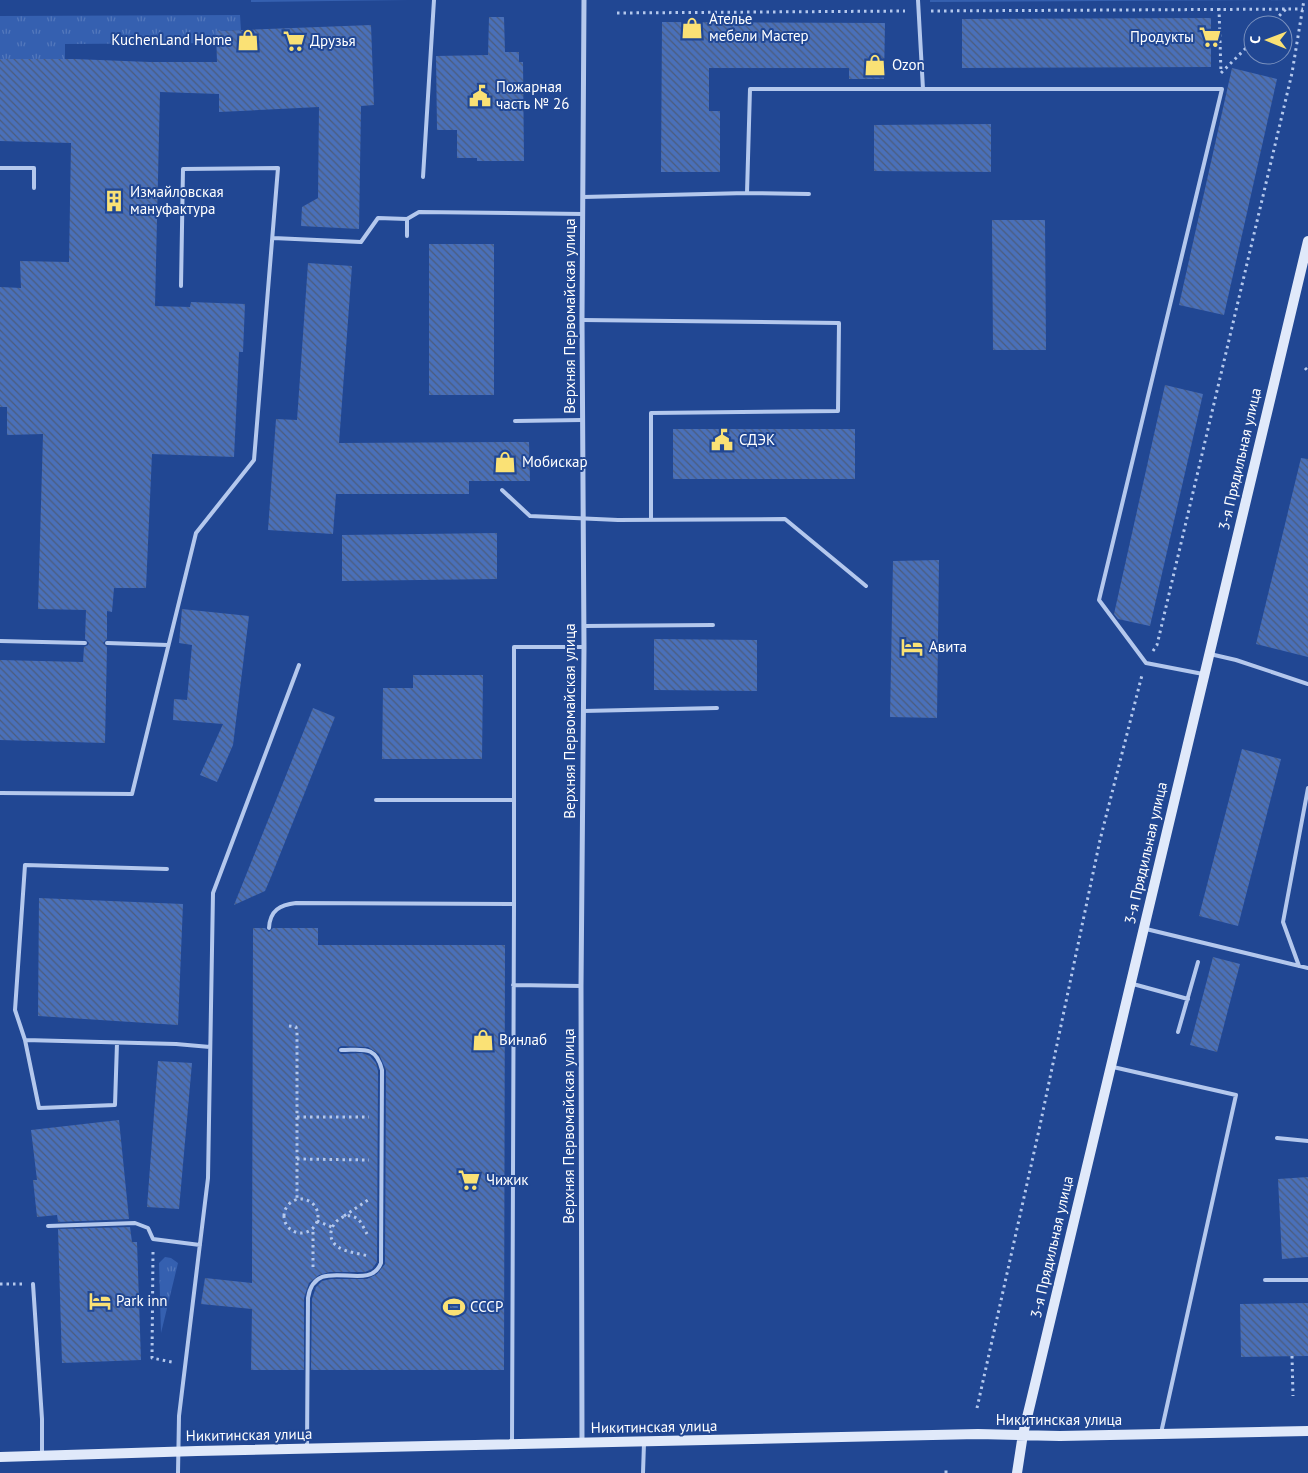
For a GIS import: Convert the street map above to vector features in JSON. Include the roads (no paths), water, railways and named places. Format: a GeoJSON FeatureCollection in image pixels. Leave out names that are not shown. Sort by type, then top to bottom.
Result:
{"type":"FeatureCollection","features":[{"type":"Feature","properties":{"kind":"street","name":"Верхняя Первомайская улица"},"geometry":{"type":"LineString","coordinates":[[582,1443],[581,986],[584,647],[582,320],[584,0]]}},
{"type":"Feature","properties":{"kind":"street","name":"3-я Прядильная улица"},"geometry":{"type":"LineString","coordinates":[[1017,1473],[1023,1434],[1308,240]]}},
{"type":"Feature","properties":{"kind":"street","name":"Никитинская улица"},"geometry":{"type":"LineString","coordinates":[[0,1456],[1023,1434],[1060,1436],[1161,1435],[1308,1431]]}},
{"type":"Feature","properties":{"kind":"lane"},"geometry":{"type":"LineString","coordinates":[[423,177],[434,0]]}},
{"type":"Feature","properties":{"kind":"lane"},"geometry":{"type":"LineString","coordinates":[[918,0],[923,89]]}},
{"type":"Feature","properties":{"kind":"lane"},"geometry":{"type":"LineString","coordinates":[[747,193],[750,89],[1222,89],[1099,600],[1146,663],[1203,674]]}},
{"type":"Feature","properties":{"kind":"lane"},"geometry":{"type":"LineString","coordinates":[[0,168],[34,168],[34,188]]}},
{"type":"Feature","properties":{"kind":"lane"},"geometry":{"type":"LineString","coordinates":[[0,793],[132,794],[196,533],[254,460],[278,168],[183,169],[181,286]]}},
{"type":"Feature","properties":{"kind":"lane"},"geometry":{"type":"LineString","coordinates":[[583,198],[747,193],[809,194]]}},
{"type":"Feature","properties":{"kind":"lane"},"geometry":{"type":"LineString","coordinates":[[273,238],[361,242],[378,218],[408,219],[418,212],[583,214]]}},
{"type":"Feature","properties":{"kind":"lane"},"geometry":{"type":"LineString","coordinates":[[407,236],[408,219]]}},
{"type":"Feature","properties":{"kind":"lane"},"geometry":{"type":"LineString","coordinates":[[582,320],[839,322],[838,411],[651,413],[652,520]]}},
{"type":"Feature","properties":{"kind":"lane"},"geometry":{"type":"LineString","coordinates":[[515,421],[582,420]]}},
{"type":"Feature","properties":{"kind":"lane"},"geometry":{"type":"LineString","coordinates":[[502,490],[530,516],[583,520],[785,518],[866,586]]}},
{"type":"Feature","properties":{"kind":"lane"},"geometry":{"type":"LineString","coordinates":[[584,626],[713,625]]}},
{"type":"Feature","properties":{"kind":"lane"},"geometry":{"type":"LineString","coordinates":[[0,641],[84,643]]}},
{"type":"Feature","properties":{"kind":"lane"},"geometry":{"type":"LineString","coordinates":[[106,643],[168,645]]}},
{"type":"Feature","properties":{"kind":"lane"},"geometry":{"type":"LineString","coordinates":[[512,1445],[514,647],[584,647]]}},
{"type":"Feature","properties":{"kind":"lane"},"geometry":{"type":"LineString","coordinates":[[1209,654],[1236,660],[1308,684]]}},
{"type":"Feature","properties":{"kind":"lane"},"geometry":{"type":"LineString","coordinates":[[178,1473],[179,1416],[208,1178],[213,893],[299,665]]}},
{"type":"Feature","properties":{"kind":"lane"},"geometry":{"type":"LineString","coordinates":[[583,711],[717,708]]}},
{"type":"Feature","properties":{"kind":"lane"},"geometry":{"type":"LineString","coordinates":[[1298,966],[1283,922],[1308,788]]}},
{"type":"Feature","properties":{"kind":"lane"},"geometry":{"type":"LineString","coordinates":[[376,800],[514,800]]}},
{"type":"Feature","properties":{"kind":"lane"},"geometry":{"type":"LineString","coordinates":[[117,1043],[116,1105],[39,1108],[25,1040],[15,1010],[25,865],[167,868]]}},
{"type":"Feature","properties":{"kind":"lane"},"geometry":{"type":"LineString","coordinates":[[269,928],[270,919],[273,914],[285,905],[296,903],[514,904]]}},
{"type":"Feature","properties":{"kind":"lane"},"geometry":{"type":"LineString","coordinates":[[1144,928],[1308,968]]}},
{"type":"Feature","properties":{"kind":"lane"},"geometry":{"type":"LineString","coordinates":[[1178,1032],[1198,962]]}},
{"type":"Feature","properties":{"kind":"lane"},"geometry":{"type":"LineString","coordinates":[[1130,983],[1188,999]]}},
{"type":"Feature","properties":{"kind":"lane"},"geometry":{"type":"LineString","coordinates":[[513,985],[581,986]]}},
{"type":"Feature","properties":{"kind":"lane"},"geometry":{"type":"LineString","coordinates":[[25,1040],[210,1047]]}},
{"type":"Feature","properties":{"kind":"lane"},"geometry":{"type":"LineString","coordinates":[[307,1448],[308,1298],[310,1287],[315,1280],[330,1275],[368,1276],[374,1274],[378,1270],[381,1257],[382,1070],[376,1055],[369,1050],[342,1050]]}},
{"type":"Feature","properties":{"kind":"lane"},"geometry":{"type":"LineString","coordinates":[[1111,1066],[1236,1095],[1161,1435]]}},
{"type":"Feature","properties":{"kind":"lane"},"geometry":{"type":"LineString","coordinates":[[1277,1138],[1308,1141]]}},
{"type":"Feature","properties":{"kind":"lane"},"geometry":{"type":"LineString","coordinates":[[48,1226],[135,1223],[148,1228],[153,1239],[200,1246]]}},
{"type":"Feature","properties":{"kind":"lane"},"geometry":{"type":"LineString","coordinates":[[1265,1280],[1308,1280]]}},
{"type":"Feature","properties":{"kind":"lane"},"geometry":{"type":"LineString","coordinates":[[33,1284],[42,1419],[42,1454]]}},
{"type":"Feature","properties":{"kind":"lane"},"geometry":{"type":"LineString","coordinates":[[643,1473],[644,1442]]}},
{"type":"Feature","properties":{"kind":"place","name":"Ателье мебели Мастер"},"geometry":{"type":"Point","coordinates":[692,28]}},
{"type":"Feature","properties":{"kind":"place","name":"Продукты"},"geometry":{"type":"Point","coordinates":[1210,37]}},
{"type":"Feature","properties":{"kind":"place","name":"KuchenLand Home"},"geometry":{"type":"Point","coordinates":[248,40]}},
{"type":"Feature","properties":{"kind":"place","name":"Друзья"},"geometry":{"type":"Point","coordinates":[294,41]}},
{"type":"Feature","properties":{"kind":"place","name":"Ozon"},"geometry":{"type":"Point","coordinates":[875,65]}},
{"type":"Feature","properties":{"kind":"place","name":"Пожарная часть № 26"},"geometry":{"type":"Point","coordinates":[480,96]}},
{"type":"Feature","properties":{"kind":"place","name":"Измайловская мануфактура"},"geometry":{"type":"Point","coordinates":[114,201]}},
{"type":"Feature","properties":{"kind":"place","name":"СДЭК"},"geometry":{"type":"Point","coordinates":[722,440]}},
{"type":"Feature","properties":{"kind":"place","name":"Мобискар"},"geometry":{"type":"Point","coordinates":[505,462]}},
{"type":"Feature","properties":{"kind":"place","name":"Авита"},"geometry":{"type":"Point","coordinates":[912,647]}},
{"type":"Feature","properties":{"kind":"place","name":"Винлаб"},"geometry":{"type":"Point","coordinates":[483,1040]}},
{"type":"Feature","properties":{"kind":"place","name":"Чижик"},"geometry":{"type":"Point","coordinates":[469,1180]}},
{"type":"Feature","properties":{"kind":"place","name":"Park inn"},"geometry":{"type":"Point","coordinates":[100,1301]}},
{"type":"Feature","properties":{"kind":"place","name":"СССР"},"geometry":{"type":"Point","coordinates":[454,1307]}}]}
